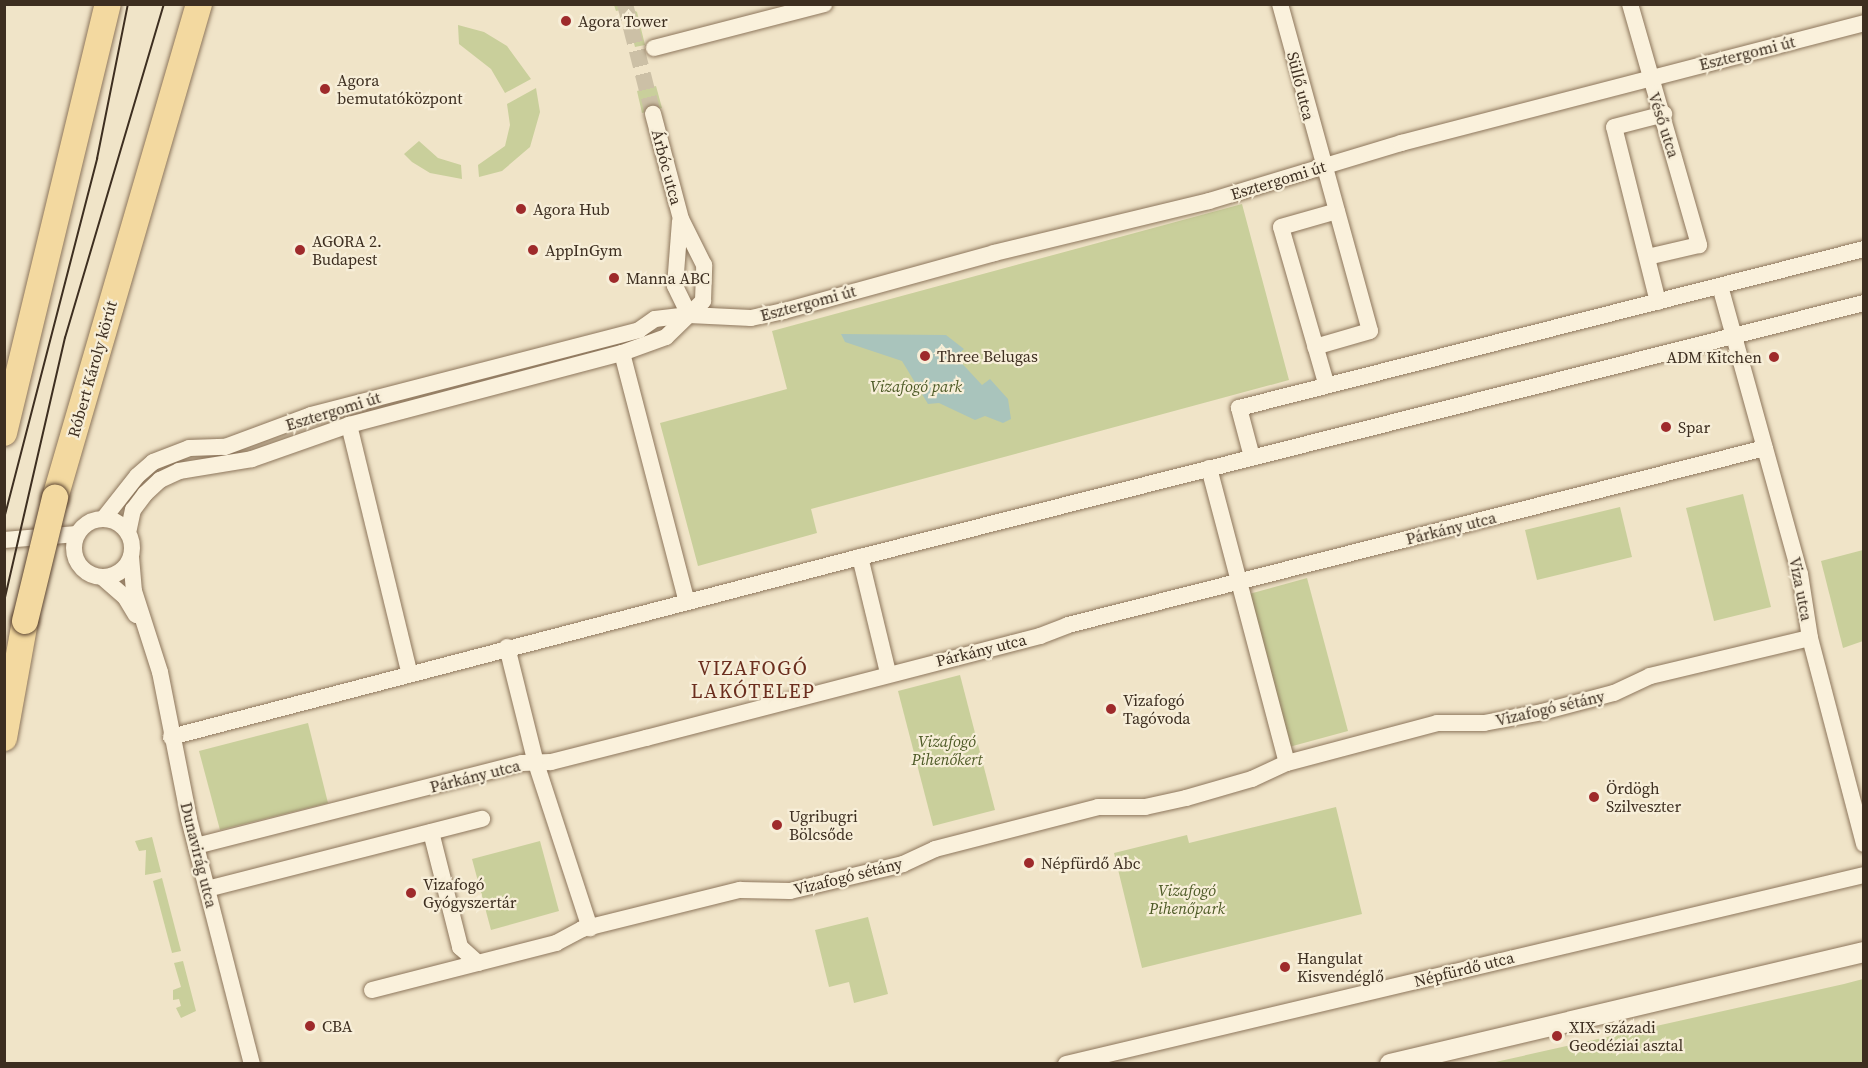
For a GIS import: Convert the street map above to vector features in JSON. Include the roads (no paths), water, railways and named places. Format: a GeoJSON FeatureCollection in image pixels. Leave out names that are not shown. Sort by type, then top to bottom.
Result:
{"type":"FeatureCollection","features":[{"type":"Feature","properties":{"kind":"main road"},"geometry":{"type":"LineString","coordinates":[[4,433],[108,4]]}},
{"type":"Feature","properties":{"kind":"main road","name":"Róbert Károly körút"},"geometry":{"type":"LineString","coordinates":[[4,738],[25,621],[55,498],[198,4]]}},
{"type":"Feature","properties":{"kind":"street"},"geometry":{"type":"LineString","coordinates":[[654,48],[824,4]]}},
{"type":"Feature","properties":{"kind":"street","name":"Süllő utca"},"geometry":{"type":"LineString","coordinates":[[1280,4],[1322,167],[1337,211],[1370,331],[1315,347]]}},
{"type":"Feature","properties":{"kind":"street","name":"Véső utca"},"geometry":{"type":"LineString","coordinates":[[1630,4],[1649,78],[1664,114],[1699,244],[1647,257]]}},
{"type":"Feature","properties":{"kind":"street","name":"Esztergomi út"},"geometry":{"type":"LineString","coordinates":[[4,540],[77,534],[93,520],[104,518],[137,476],[166,456],[189,448],[225,447],[311,415],[639,330],[655,320],[689,315],[722,319],[762,316],[994,253],[1209,201],[1322,167],[1649,78],[1863,23]]}},
{"type":"Feature","properties":{"kind":"street","name":"Árbóc utca"},"geometry":{"type":"LineString","coordinates":[[653,114],[681,219],[704,265],[703,301],[689,315],[675,286],[681,219]]}},
{"type":"Feature","properties":{"kind":"street"},"geometry":{"type":"LineString","coordinates":[[1658,303],[1614,127],[1664,114]]}},
{"type":"Feature","properties":{"kind":"street"},"geometry":{"type":"LineString","coordinates":[[1326,383],[1281,227],[1337,211]]}},
{"type":"Feature","properties":{"kind":"street"},"geometry":{"type":"LineString","coordinates":[[1252,457],[1239,408],[1326,383],[1658,303],[1863,249]]}},
{"type":"Feature","properties":{"kind":"street"},"geometry":{"type":"LineString","coordinates":[[1720,286],[1734,336]]}},
{"type":"Feature","properties":{"kind":"street"},"geometry":{"type":"LineString","coordinates":[[171,737],[409,672],[1863,303]]}},
{"type":"Feature","properties":{"kind":"street","name":"Esztergomi út"},"geometry":{"type":"LineString","coordinates":[[130,557],[128,533],[133,510],[160,480],[193,466],[252,459],[349,425],[622,353],[666,337],[689,315]]}},
{"type":"Feature","properties":{"kind":"street","name":"Viza utca"},"geometry":{"type":"LineString","coordinates":[[1734,336],[1800,574],[1810,638],[1863,844]]}},
{"type":"Feature","properties":{"kind":"street"},"geometry":{"type":"LineString","coordinates":[[622,353],[687,603]]}},
{"type":"Feature","properties":{"kind":"street","name":"Esztergomi út"},"geometry":{"type":"LineString","coordinates":[[349,425],[409,672]]}},
{"type":"Feature","properties":{"kind":"street","name":"Párkány utca"},"geometry":{"type":"LineString","coordinates":[[196,846],[522,763],[536,764],[1765,448]]}},
{"type":"Feature","properties":{"kind":"street"},"geometry":{"type":"LineString","coordinates":[[1209,468],[1287,764]]}},
{"type":"Feature","properties":{"kind":"street"},"geometry":{"type":"LineString","coordinates":[[104,518],[118,522],[128,533]]}},
{"type":"Feature","properties":{"kind":"street"},"geometry":{"type":"LineString","coordinates":[[77,534],[76,559],[86,572],[102,577],[120,572],[130,557]]}},
{"type":"Feature","properties":{"kind":"street","name":"Dunavirág utca"},"geometry":{"type":"LineString","coordinates":[[130,557],[134,591],[153,644],[196,846],[252,1064]]}},
{"type":"Feature","properties":{"kind":"street"},"geometry":{"type":"LineString","coordinates":[[860,557],[888,673]]}},
{"type":"Feature","properties":{"kind":"street","name":"Dunavirág utca"},"geometry":{"type":"LineString","coordinates":[[102,577],[125,597],[153,644]]}},
{"type":"Feature","properties":{"kind":"street","name":"Vizafogó sétány"},"geometry":{"type":"LineString","coordinates":[[372,990],[556,943],[590,928],[740,890],[790,891],[903,864],[935,849],[1098,807],[1145,807],[1186,798],[1252,779],[1287,764],[1437,723],[1484,723],[1542,712],[1614,693],[1650,675],[1810,638]]}},
{"type":"Feature","properties":{"kind":"street"},"geometry":{"type":"LineString","coordinates":[[507,647],[536,764],[590,928]]}},
{"type":"Feature","properties":{"kind":"street"},"geometry":{"type":"LineString","coordinates":[[207,889],[482,819]]}},
{"type":"Feature","properties":{"kind":"street"},"geometry":{"type":"LineString","coordinates":[[431,832],[460,947],[478,963]]}},
{"type":"Feature","properties":{"kind":"street","name":"Népfürdő utca"},"geometry":{"type":"LineString","coordinates":[[1066,1064],[1863,876]]}},
{"type":"Feature","properties":{"kind":"street"},"geometry":{"type":"LineString","coordinates":[[1390,1064],[1863,952]]}},
{"type":"Feature","properties":{"kind":"water"},"geometry":{"type":"Polygon","coordinates":[[[841,334],[946,335],[964,349],[956,357],[982,385],[990,379],[1008,399],[1011,419],[1003,423],[985,416],[975,420],[939,403],[928,404],[902,361],[845,342],[841,334]]]}},
{"type":"Feature","properties":{"kind":"tunnel"},"geometry":{"type":"LineString","coordinates":[[625,4],[653,114]]}},
{"type":"Feature","properties":{"kind":"tram line"},"geometry":{"type":"LineString","coordinates":[[4,519],[97,159],[128,4]]}},
{"type":"Feature","properties":{"kind":"tram line"},"geometry":{"type":"LineString","coordinates":[[4,602],[65,338],[164,4]]}},
{"type":"Feature","properties":{"kind":"place","name":"Agora Tower"},"geometry":{"type":"Point","coordinates":[566,21]}},
{"type":"Feature","properties":{"kind":"place","name":"Agora bemutatóközpont"},"geometry":{"type":"Point","coordinates":[325,89]}},
{"type":"Feature","properties":{"kind":"place","name":"Agora Hub"},"geometry":{"type":"Point","coordinates":[521,209]}},
{"type":"Feature","properties":{"kind":"place","name":"AGORA 2. Budapest"},"geometry":{"type":"Point","coordinates":[300,250]}},
{"type":"Feature","properties":{"kind":"place","name":"AppInGym"},"geometry":{"type":"Point","coordinates":[533,250]}},
{"type":"Feature","properties":{"kind":"place","name":"Manna ABC"},"geometry":{"type":"Point","coordinates":[614,278]}},
{"type":"Feature","properties":{"kind":"place","name":"Three Belugas"},"geometry":{"type":"Point","coordinates":[925,356]}},
{"type":"Feature","properties":{"kind":"place","name":"ADM Kitchen"},"geometry":{"type":"Point","coordinates":[1774,357]}},
{"type":"Feature","properties":{"kind":"place","name":"Spar"},"geometry":{"type":"Point","coordinates":[1666,427]}},
{"type":"Feature","properties":{"kind":"place","name":"Vizafogó Tagóvoda"},"geometry":{"type":"Point","coordinates":[1111,709]}},
{"type":"Feature","properties":{"kind":"place","name":"Ördögh Szilveszter"},"geometry":{"type":"Point","coordinates":[1594,797]}},
{"type":"Feature","properties":{"kind":"place","name":"Ugribugri Bölcsőde"},"geometry":{"type":"Point","coordinates":[777,825]}},
{"type":"Feature","properties":{"kind":"place","name":"Népfürdő Abc"},"geometry":{"type":"Point","coordinates":[1029,863]}},
{"type":"Feature","properties":{"kind":"place","name":"Vizafogó Gyógyszertár"},"geometry":{"type":"Point","coordinates":[411,893]}},
{"type":"Feature","properties":{"kind":"place","name":"Hangulat Kisvendéglő"},"geometry":{"type":"Point","coordinates":[1285,967]}},
{"type":"Feature","properties":{"kind":"place","name":"CBA"},"geometry":{"type":"Point","coordinates":[310,1026]}},
{"type":"Feature","properties":{"kind":"place","name":"XIX. századi Geodéziai asztal"},"geometry":{"type":"Point","coordinates":[1557,1036]}},
{"type":"Feature","properties":{"kind":"district","name":"VIZAFOGÓ LAKÓTELEP"},"geometry":{"type":"Point","coordinates":[753,680]}},
{"type":"Feature","properties":{"kind":"park label","name":"Vizafogó park"},"geometry":{"type":"Point","coordinates":[916,386]}},
{"type":"Feature","properties":{"kind":"park label","name":"Vizafogó Pihenőkert"},"geometry":{"type":"Point","coordinates":[947,750]}},
{"type":"Feature","properties":{"kind":"park label","name":"Vizafogó Pihenőpark"},"geometry":{"type":"Point","coordinates":[1187,899]}}]}
